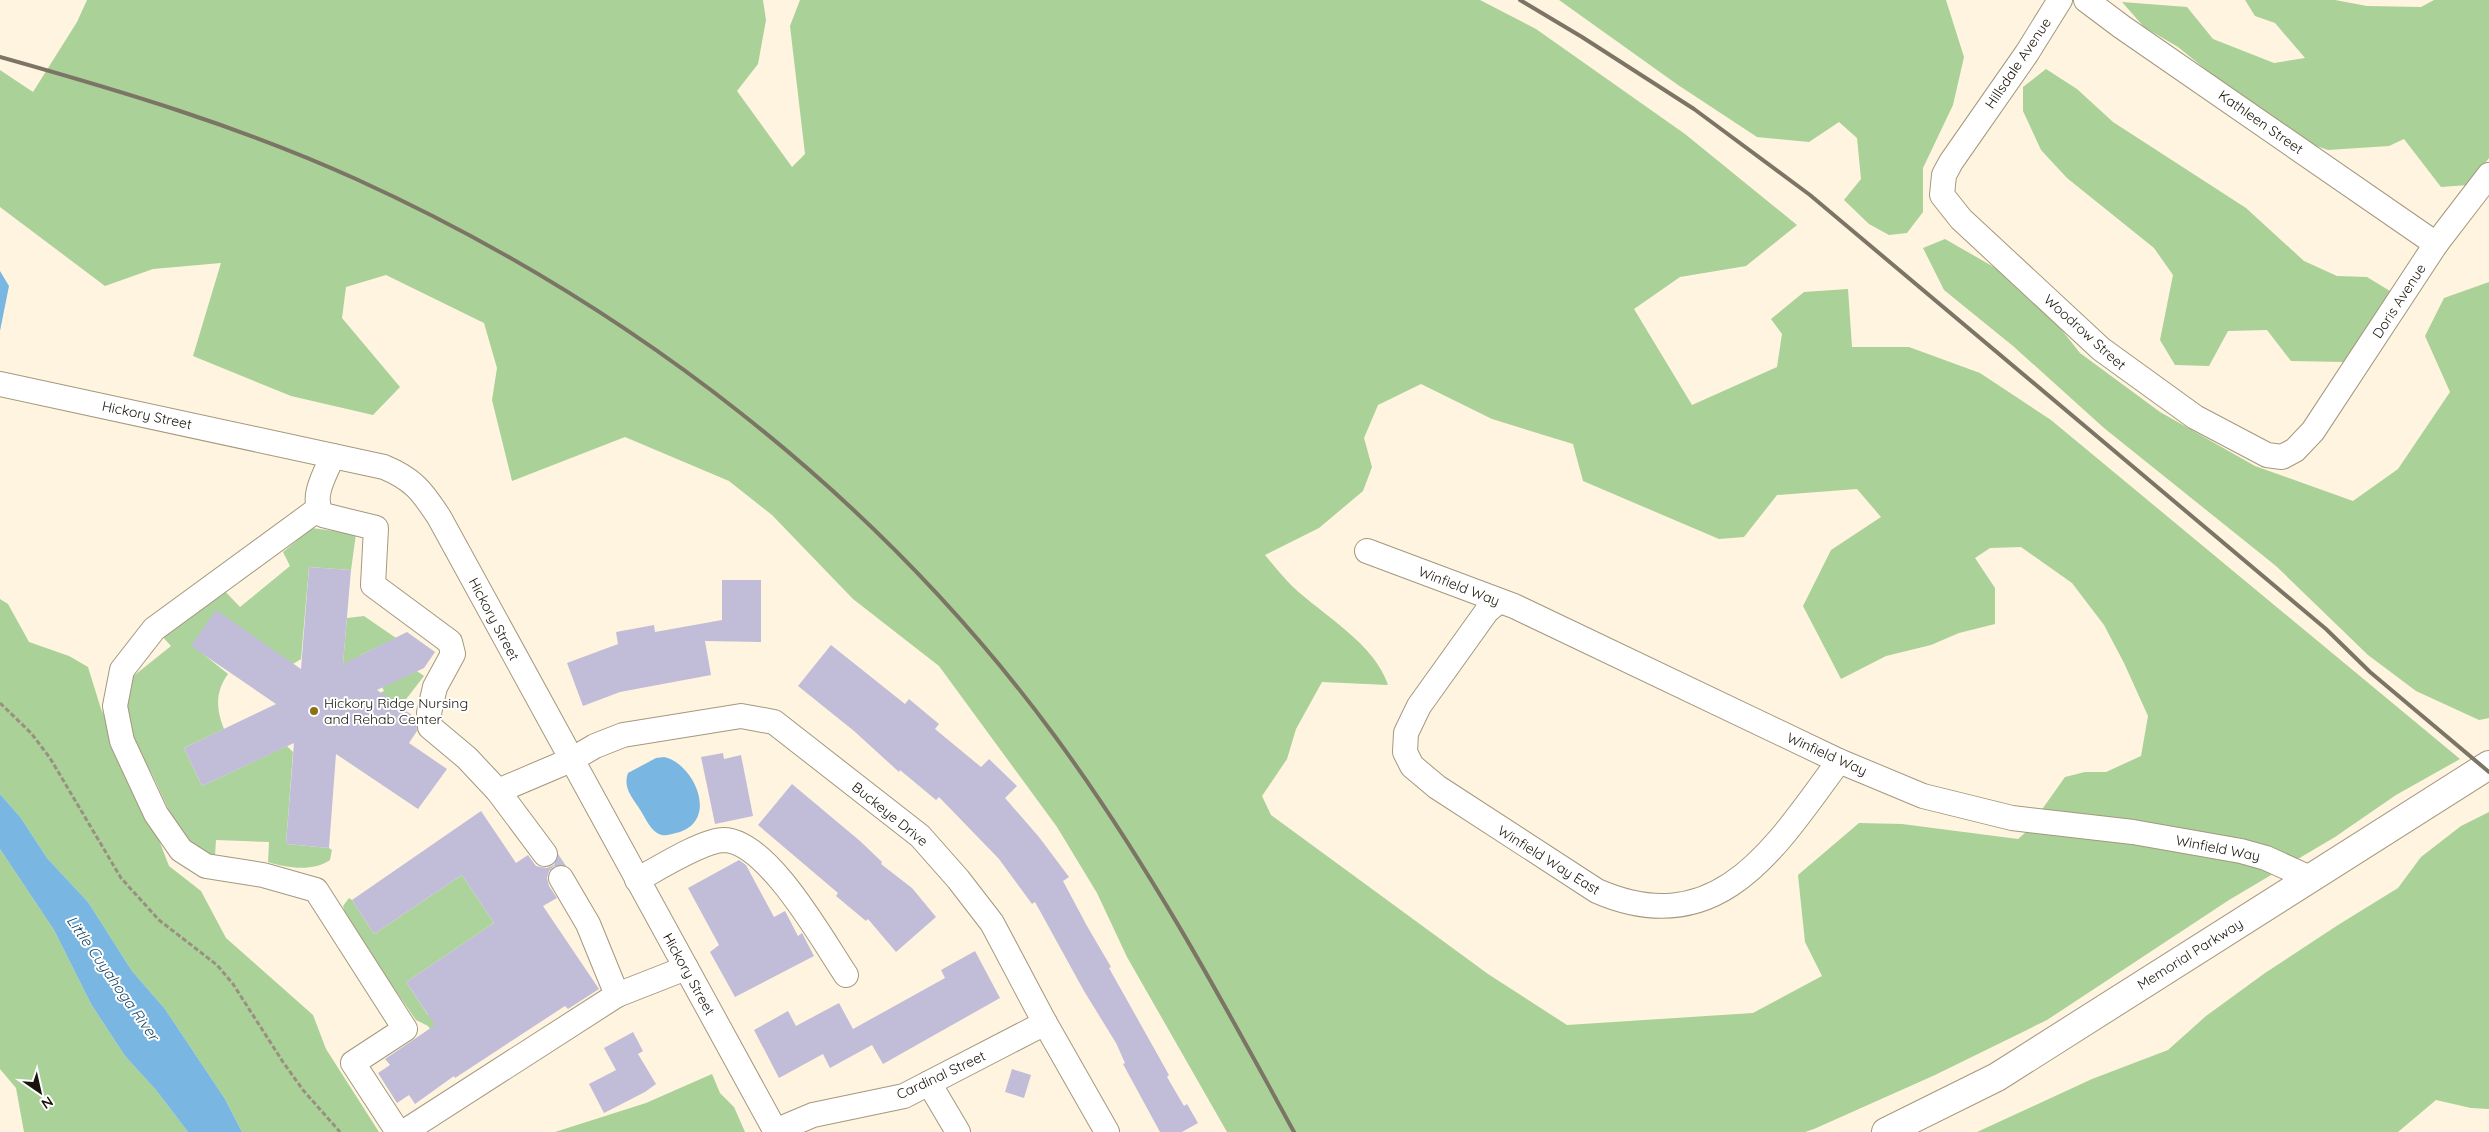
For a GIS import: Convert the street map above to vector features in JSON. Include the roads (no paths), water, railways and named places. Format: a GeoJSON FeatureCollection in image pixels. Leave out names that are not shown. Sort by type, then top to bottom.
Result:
{"type":"FeatureCollection","features":[{"type":"Feature","properties":{"kind":"main road","name":"Memorial Parkway"},"geometry":{"type":"LineString","coordinates":[[1886,1132],[1997,1077],[2489,765]]}},
{"type":"Feature","properties":{"kind":"street","name":"Hillsdale Avenue"},"geometry":{"type":"LineString","coordinates":[[1975,126],[2027,52],[2060,0]]}},
{"type":"Feature","properties":{"kind":"street","name":"Kathleen Street"},"geometry":{"type":"LineString","coordinates":[[2086,0],[2122,27],[2436,244]]}},
{"type":"Feature","properties":{"kind":"street","name":"Woodrow Street"},"geometry":{"type":"LineString","coordinates":[[1975,126],[1944,175],[1942,195],[1962,219],[2101,350],[2195,417],[2267,455],[2282,457],[2295,450],[2313,431]]}},
{"type":"Feature","properties":{"kind":"street","name":"Doris Avenue"},"geometry":{"type":"LineString","coordinates":[[2313,431],[2436,244],[2489,175]]}},
{"type":"Feature","properties":{"kind":"street","name":"Hickory Street"},"geometry":{"type":"LineString","coordinates":[[0,384],[384,467],[401,474],[415,484],[425,496],[776,1132]]}},
{"type":"Feature","properties":{"kind":"street"},"geometry":{"type":"LineString","coordinates":[[333,456],[321,484],[317,503],[318,510],[323,515],[376,528],[373,585],[450,642],[453,654],[435,687],[430,713],[430,727],[467,758],[498,791],[545,854]]}},
{"type":"Feature","properties":{"kind":"street"},"geometry":{"type":"LineString","coordinates":[[318,510],[154,629],[122,670],[115,706],[122,740],[152,806],[181,850],[206,866],[263,875],[316,890],[405,1029],[353,1063],[398,1132]]}},
{"type":"Feature","properties":{"kind":"street","name":"Winfield Way"},"geometry":{"type":"LineString","coordinates":[[1367,551],[1514,606],[1839,761],[1923,796],[2012,818],[2124,831],[2241,851],[2266,858],[2310,878]]}},
{"type":"Feature","properties":{"kind":"street","name":"Winfield Way East"},"geometry":{"type":"LineString","coordinates":[[1498,601],[1486,611],[1419,706],[1406,733],[1405,752],[1412,766],[1437,787],[1597,891],[1623,902],[1643,906],[1687,902],[1726,890],[1738,881],[1781,839],[1839,761]]}},
{"type":"Feature","properties":{"kind":"street","name":"Buckeye Drive"},"geometry":{"type":"LineString","coordinates":[[498,791],[572,760],[595,746],[623,735],[741,716],[774,722],[927,843],[992,923],[1045,1023],[1107,1132]]}},
{"type":"Feature","properties":{"kind":"street"},"geometry":{"type":"LineString","coordinates":[[637,880],[699,847],[724,840],[749,849],[777,874],[846,975]]}},
{"type":"Feature","properties":{"kind":"street"},"geometry":{"type":"LineString","coordinates":[[561,878],[588,924],[618,995]]}},
{"type":"Feature","properties":{"kind":"street"},"geometry":{"type":"LineString","coordinates":[[404,1132],[618,995],[686,968]]}},
{"type":"Feature","properties":{"kind":"street","name":"Cardinal Street"},"geometry":{"type":"LineString","coordinates":[[776,1132],[813,1115],[904,1096],[1045,1023]]}},
{"type":"Feature","properties":{"kind":"street"},"geometry":{"type":"LineString","coordinates":[[930,1083],[958,1132]]}},
{"type":"Feature","properties":{"kind":"water"},"geometry":{"type":"Polygon","coordinates":[[[0,271],[9,286],[0,331],[0,271]]]}},
{"type":"Feature","properties":{"kind":"water"},"geometry":{"type":"Polygon","coordinates":[[[664,757],[675,762],[685,770],[693,781],[698,793],[700,806],[697,817],[690,827],[668,835],[657,833],[649,825],[626,783],[628,773],[656,758],[664,757]]]}},
{"type":"Feature","properties":{"kind":"water","name":"Little Cuyahoga River"},"geometry":{"type":"Polygon","coordinates":[[[0,794],[21,818],[47,858],[88,902],[132,971],[165,1009],[225,1099],[242,1132],[188,1132],[156,1090],[125,1056],[91,1004],[54,930],[0,849],[0,794]]]}},
{"type":"Feature","properties":{"kind":"railway"},"geometry":{"type":"LineString","coordinates":[[1520,0],[1582,37],[1694,109],[1810,195],[2326,629],[2370,672],[2489,772]]}},
{"type":"Feature","properties":{"kind":"railway"},"geometry":{"type":"LineString","coordinates":[[0,57],[181,111],[269,143],[356,179],[457,229],[555,284],[649,346],[740,413],[827,485],[908,563],[984,647],[1054,735],[1088,782],[1181,929],[1294,1132]]}},
{"type":"Feature","properties":{"kind":"place","name":"Hickory Ridge Nursing and Rehab Center"},"geometry":{"type":"Point","coordinates":[314,711]}}]}
